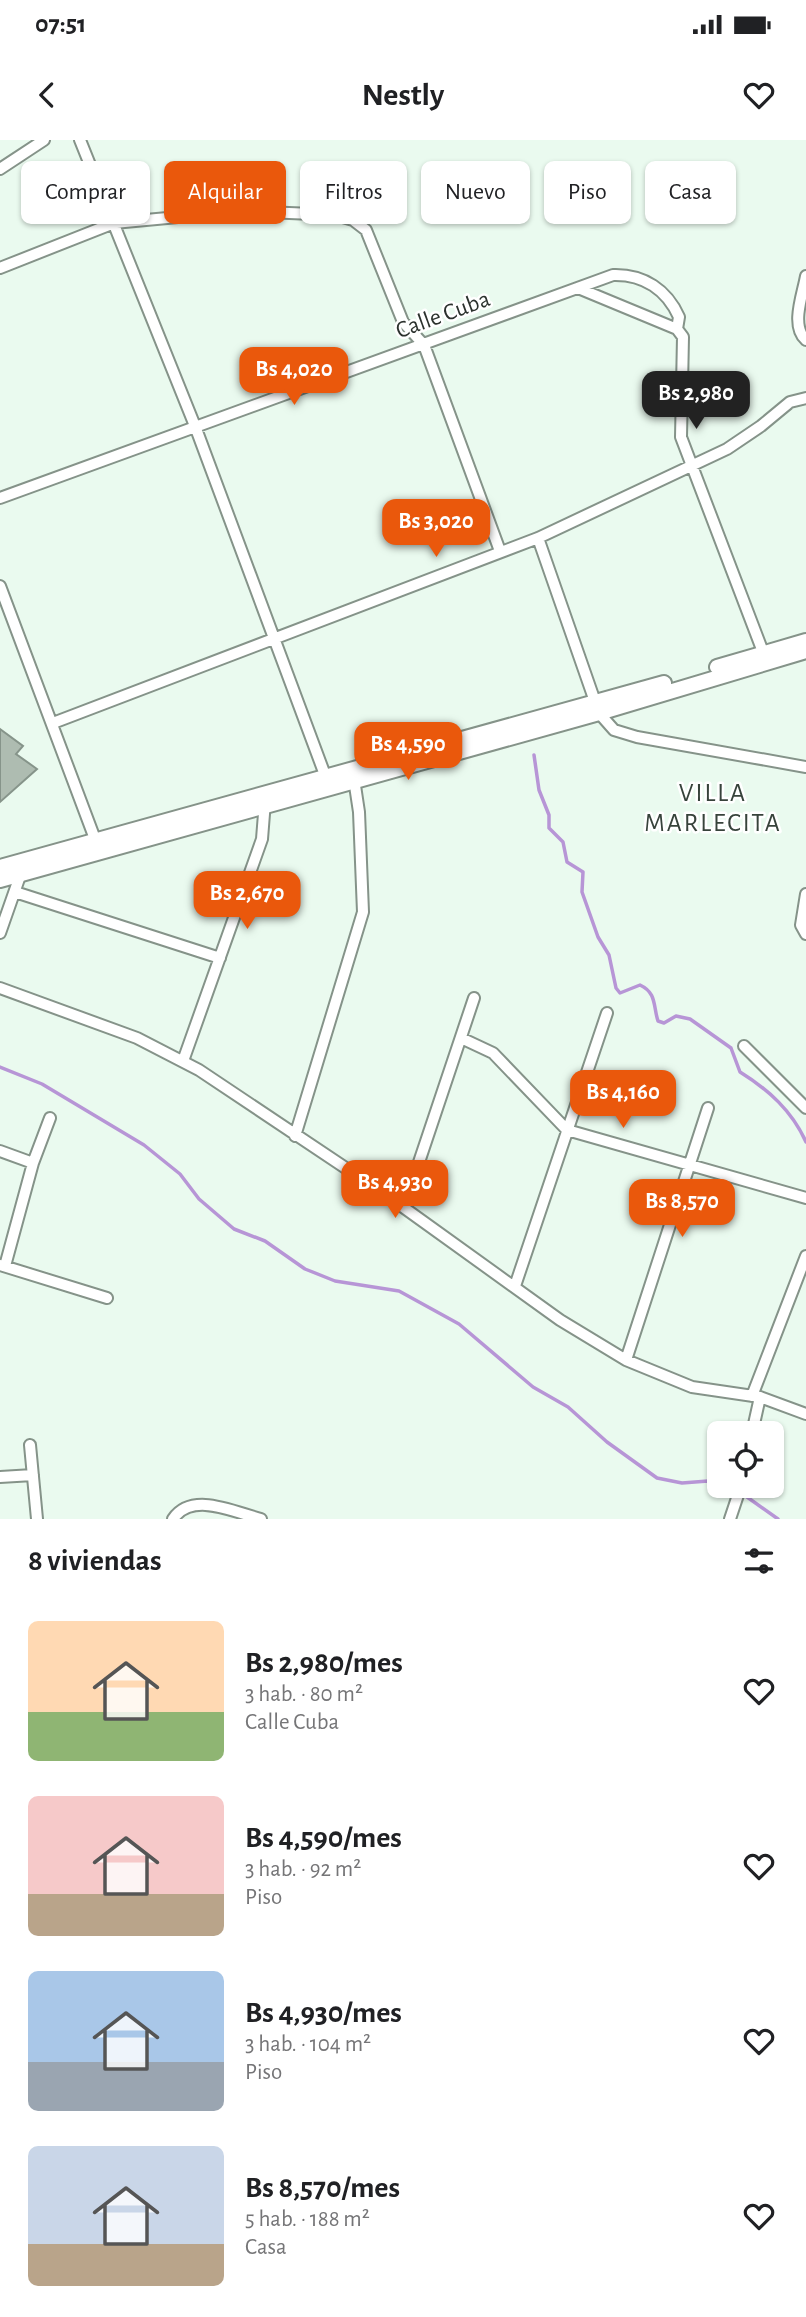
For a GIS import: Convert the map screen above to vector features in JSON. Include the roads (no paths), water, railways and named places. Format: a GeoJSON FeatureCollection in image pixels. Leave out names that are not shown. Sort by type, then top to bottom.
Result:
{"type":"FeatureCollection","features":[{"type":"Feature","properties":{"kind":"street"},"geometry":{"type":"LineString","coordinates":[[0,170],[44,140]]}},
{"type":"Feature","properties":{"kind":"street"},"geometry":{"type":"LineString","coordinates":[[80,140],[89,161]]}},
{"type":"Feature","properties":{"kind":"street"},"geometry":{"type":"LineString","coordinates":[[150,220],[242,211],[335,215],[353,220],[366,230],[403,322],[424,345],[500,551]]}},
{"type":"Feature","properties":{"kind":"street"},"geometry":{"type":"LineString","coordinates":[[0,268],[111,224]]}},
{"type":"Feature","properties":{"kind":"street"},"geometry":{"type":"LineString","coordinates":[[114,224],[195,426],[325,775]]}},
{"type":"Feature","properties":{"kind":"street","name":"Calle Cuba"},"geometry":{"type":"LineString","coordinates":[[0,498],[613,275],[625,275],[659,287],[679,317],[677,329],[683,337],[681,437],[763,652]]}},
{"type":"Feature","properties":{"kind":"street"},"geometry":{"type":"LineString","coordinates":[[806,276],[798,320],[801,335],[806,340]]}},
{"type":"Feature","properties":{"kind":"street"},"geometry":{"type":"LineString","coordinates":[[578,288],[677,329]]}},
{"type":"Feature","properties":{"kind":"street"},"geometry":{"type":"LineString","coordinates":[[52,723],[538,538],[727,449],[790,402],[806,398]]}},
{"type":"Feature","properties":{"kind":"street"},"geometry":{"type":"LineString","coordinates":[[538,538],[596,708],[614,730],[637,737],[806,767]]}},
{"type":"Feature","properties":{"kind":"street"},"geometry":{"type":"LineString","coordinates":[[0,586],[95,839]]}},
{"type":"Feature","properties":{"kind":"street"},"geometry":{"type":"LineString","coordinates":[[0,880],[265,798],[325,775],[596,708],[806,640]]}},
{"type":"Feature","properties":{"kind":"street"},"geometry":{"type":"LineString","coordinates":[[0,867],[95,839],[354,779],[596,708],[806,651]]}},
{"type":"Feature","properties":{"kind":"street"},"geometry":{"type":"LineString","coordinates":[[295,1136],[358,938],[363,912],[359,812],[354,779]]}},
{"type":"Feature","properties":{"kind":"street"},"geometry":{"type":"LineString","coordinates":[[183,1061],[262,839],[265,798]]}},
{"type":"Feature","properties":{"kind":"street"},"geometry":{"type":"LineString","coordinates":[[0,933],[21,873]]}},
{"type":"Feature","properties":{"kind":"street"},"geometry":{"type":"LineString","coordinates":[[15,892],[220,958]]}},
{"type":"Feature","properties":{"kind":"street"},"geometry":{"type":"LineString","coordinates":[[806,894],[801,925],[806,934]]}},
{"type":"Feature","properties":{"kind":"street"},"geometry":{"type":"LineString","coordinates":[[0,988],[93,1020],[183,1061],[251,1103],[295,1136],[404,1207],[585,1337],[626,1360],[692,1387],[756,1396],[806,1414]]}},
{"type":"Feature","properties":{"kind":"street"},"geometry":{"type":"LineString","coordinates":[[404,1207],[474,998]]}},
{"type":"Feature","properties":{"kind":"street"},"geometry":{"type":"LineString","coordinates":[[515,1286],[607,1013]]}},
{"type":"Feature","properties":{"kind":"street"},"geometry":{"type":"LineString","coordinates":[[461,1038],[494,1053],[568,1130],[806,1198]]}},
{"type":"Feature","properties":{"kind":"street"},"geometry":{"type":"LineString","coordinates":[[744,1046],[806,1108]]}},
{"type":"Feature","properties":{"kind":"street"},"geometry":{"type":"LineString","coordinates":[[626,1360],[708,1108]]}},
{"type":"Feature","properties":{"kind":"street"},"geometry":{"type":"LineString","coordinates":[[50,1118],[33,1163],[3,1266],[107,1298]]}},
{"type":"Feature","properties":{"kind":"street"},"geometry":{"type":"LineString","coordinates":[[0,1151],[33,1163]]}},
{"type":"Feature","properties":{"kind":"street"},"geometry":{"type":"LineString","coordinates":[[753,1421],[756,1396],[806,1256]]}},
{"type":"Feature","properties":{"kind":"street"},"geometry":{"type":"LineString","coordinates":[[30,1445],[37,1519]]}},
{"type":"Feature","properties":{"kind":"street"},"geometry":{"type":"LineString","coordinates":[[0,1477],[33,1475]]}},
{"type":"Feature","properties":{"kind":"street"},"geometry":{"type":"LineString","coordinates":[[730,1519],[737,1498]]}},
{"type":"Feature","properties":{"kind":"street"},"geometry":{"type":"LineString","coordinates":[[173,1519],[181,1508],[199,1503],[261,1519]]}},
{"type":"Feature","properties":{"kind":"waterway"},"geometry":{"type":"LineString","coordinates":[[534,755],[539,790],[549,815],[549,828],[563,842],[567,862],[583,872],[582,892],[598,937],[609,955],[616,988],[620,993],[640,985],[652,996],[658,1021],[664,1023],[676,1016],[690,1019],[731,1048],[740,1072],[779,1102],[806,1142]]}},
{"type":"Feature","properties":{"kind":"waterway"},"geometry":{"type":"LineString","coordinates":[[0,1067],[42,1084],[144,1145],[180,1174],[199,1199],[234,1229],[265,1241],[305,1269],[335,1281],[399,1291],[459,1324],[533,1387],[568,1407],[607,1442],[657,1478],[682,1483],[707,1481]]}},
{"type":"Feature","properties":{"kind":"waterway"},"geometry":{"type":"LineString","coordinates":[[748,1498],[778,1519]]}},
{"type":"Feature","properties":{"kind":"district","name":"VILLA MARLECITA"},"geometry":{"type":"Point","coordinates":[713,808]}}]}
